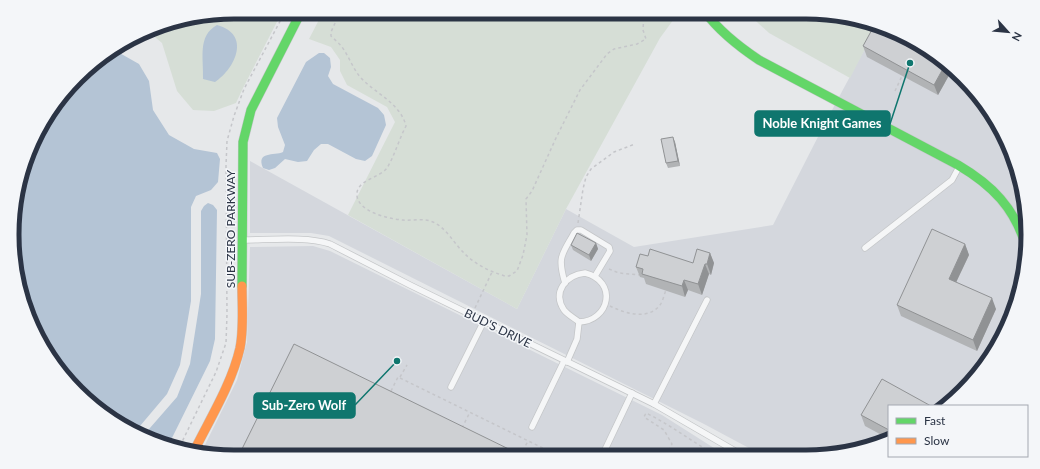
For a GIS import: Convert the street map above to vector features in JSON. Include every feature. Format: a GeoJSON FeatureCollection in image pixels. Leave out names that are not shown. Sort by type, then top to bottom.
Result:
{"type":"FeatureCollection","features":[{"type":"Feature","properties":{"kind":"street","name":"SUB-ZERO PARKWAY"},"geometry":{"type":"LineString","coordinates":[[196,447],[228,383],[240,347],[242,329],[242,160],[246,125],[259,92],[297,19]]}},
{"type":"Feature","properties":{"kind":"street"},"geometry":{"type":"LineString","coordinates":[[711,19],[728,37],[748,53],[959,167],[983,182],[994,192],[1008,209],[1021,233]]}},
{"type":"Feature","properties":{"kind":"lane"},"geometry":{"type":"LineString","coordinates":[[865,248],[952,180],[959,167]]}},
{"type":"Feature","properties":{"kind":"lane"},"geometry":{"type":"LineString","coordinates":[[564,282],[560,262],[562,255],[577,230],[581,230],[609,247],[610,251],[595,276]]}},
{"type":"Feature","properties":{"kind":"lane","name":"BUD'S DRIVE"},"geometry":{"type":"LineString","coordinates":[[242,240],[310,240],[322,241],[330,244],[654,404],[733,450]]}},
{"type":"Feature","properties":{"kind":"lane"},"geometry":{"type":"LineString","coordinates":[[585,273],[595,276],[604,285],[606,292],[604,307],[594,318],[587,322],[579,322],[565,311],[561,305],[561,289],[564,282],[577,274],[585,273]]}},
{"type":"Feature","properties":{"kind":"lane"},"geometry":{"type":"LineString","coordinates":[[654,404],[707,300]]}},
{"type":"Feature","properties":{"kind":"lane"},"geometry":{"type":"LineString","coordinates":[[451,387],[484,321]]}},
{"type":"Feature","properties":{"kind":"lane"},"geometry":{"type":"LineString","coordinates":[[532,426],[577,339],[579,322]]}},
{"type":"Feature","properties":{"kind":"lane"},"geometry":{"type":"LineString","coordinates":[[605,450],[632,393]]}},
{"type":"Feature","properties":{"kind":"path"},"geometry":{"type":"LineString","coordinates":[[337,19],[331,32],[331,36],[342,47],[354,69],[363,81],[400,112],[406,126],[386,169],[362,184],[357,191],[357,196],[360,203],[367,210],[382,216],[403,220],[422,219],[432,221],[441,228],[465,255],[476,263],[505,276],[509,276],[517,271],[523,255],[528,235],[526,199],[532,191],[580,90],[607,54],[614,49],[637,44],[646,39],[644,19]]}},
{"type":"Feature","properties":{"kind":"path"},"geometry":{"type":"LineString","coordinates":[[895,91],[902,76]]}},
{"type":"Feature","properties":{"kind":"path"},"geometry":{"type":"LineString","coordinates":[[574,233],[579,220],[585,183],[591,169],[614,152],[635,144]]}},
{"type":"Feature","properties":{"kind":"path"},"geometry":{"type":"LineString","coordinates":[[602,265],[615,272],[640,275]]}},
{"type":"Feature","properties":{"kind":"path"},"geometry":{"type":"LineString","coordinates":[[472,315],[493,271]]}},
{"type":"Feature","properties":{"kind":"path"},"geometry":{"type":"LineString","coordinates":[[605,303],[619,311],[631,314],[641,314],[650,312],[660,305],[666,290]]}},
{"type":"Feature","properties":{"kind":"path"},"geometry":{"type":"LineString","coordinates":[[388,396],[398,377],[400,377],[407,365]]}},
{"type":"Feature","properties":{"kind":"path"},"geometry":{"type":"LineString","coordinates":[[400,377],[547,450]]}},
{"type":"Feature","properties":{"kind":"path"},"geometry":{"type":"LineString","coordinates":[[460,432],[470,412]]}},
{"type":"Feature","properties":{"kind":"path"},"geometry":{"type":"LineString","coordinates":[[669,450],[672,444],[664,430],[644,417],[646,413],[660,420],[707,450]]}},
{"type":"Feature","properties":{"kind":"path"},"geometry":{"type":"LineString","coordinates":[[523,450],[528,441]]}},
{"type":"Feature","properties":{"kind":"shaded area"},"geometry":{"type":"Polygon","coordinates":[[[220,19],[278,19],[236,103],[214,111],[193,110],[177,91],[162,43],[152,35],[192,23],[220,19]]]}},
{"type":"Feature","properties":{"kind":"shaded area"},"geometry":{"type":"Polygon","coordinates":[[[319,19],[674,19],[660,38],[566,209],[517,309],[348,215],[395,122],[387,107],[347,85],[340,71],[340,60],[331,47],[309,39],[319,19]]]}},
{"type":"Feature","properties":{"kind":"shaded area"},"geometry":{"type":"Polygon","coordinates":[[[754,19],[820,19],[848,23],[875,30],[850,78],[769,33],[754,19]]]}},
{"type":"Feature","properties":{"kind":"shaded area"},"geometry":{"type":"Polygon","coordinates":[[[875,30],[901,41],[925,55],[948,72],[968,92],[985,115],[999,139],[1010,165],[1017,192],[1021,220],[1021,249],[1017,277],[1010,304],[999,330],[985,354],[968,377],[948,397],[937,405],[888,405],[888,434],[848,446],[820,450],[753,450],[704,424],[329,236],[311,233],[250,233],[250,161],[517,309],[566,209],[634,247],[773,225],[875,30]]]}},
{"type":"Feature","properties":{"kind":"shaded area"},"geometry":{"type":"Polygon","coordinates":[[[313,246],[330,251],[662,415],[717,450],[220,450],[204,448],[237,380],[247,342],[250,247],[313,246]]]}},
{"type":"Feature","properties":{"kind":"water"},"geometry":{"type":"Polygon","coordinates":[[[217,25],[228,29],[234,36],[237,43],[237,52],[229,68],[223,76],[215,82],[203,79],[203,49],[207,35],[217,25]]]}},
{"type":"Feature","properties":{"kind":"water"},"geometry":{"type":"Polygon","coordinates":[[[119,53],[139,64],[149,81],[153,110],[169,135],[194,149],[217,153],[220,159],[218,182],[211,190],[196,196],[191,207],[191,301],[180,365],[167,394],[140,426],[137,427],[115,414],[92,397],[72,377],[55,354],[41,330],[30,304],[23,277],[19,249],[19,220],[23,192],[30,165],[41,139],[55,115],[72,92],[92,72],[119,53]]]}},
{"type":"Feature","properties":{"kind":"water"},"geometry":{"type":"Polygon","coordinates":[[[319,53],[324,53],[330,58],[331,67],[328,76],[333,84],[378,108],[384,115],[386,125],[372,156],[365,161],[356,159],[328,144],[321,144],[314,150],[307,161],[298,162],[285,159],[275,168],[269,170],[263,168],[261,163],[264,157],[283,152],[285,145],[278,127],[277,118],[306,62],[319,53]]]}},
{"type":"Feature","properties":{"kind":"water"},"geometry":{"type":"Polygon","coordinates":[[[208,203],[213,205],[217,210],[215,339],[210,361],[171,441],[147,432],[177,397],[190,364],[201,294],[201,211],[208,203]]]}},
{"type":"Feature","properties":{"kind":"building"},"geometry":{"type":"Polygon","coordinates":[[[872,29],[901,41],[925,55],[943,68],[934,85],[863,46],[872,29]]]}},
{"type":"Feature","properties":{"kind":"building"},"geometry":{"type":"Polygon","coordinates":[[[673,137],[678,161],[666,163],[661,139],[673,137]]]}},
{"type":"Feature","properties":{"kind":"building"},"geometry":{"type":"Polygon","coordinates":[[[932,229],[965,244],[949,279],[992,298],[973,340],[897,305],[932,229]]]}},
{"type":"Feature","properties":{"kind":"building"},"geometry":{"type":"Polygon","coordinates":[[[577,233],[596,243],[589,255],[571,245],[577,233]]]}},
{"type":"Feature","properties":{"kind":"building"},"geometry":{"type":"Polygon","coordinates":[[[650,249],[693,263],[697,249],[710,253],[698,284],[684,280],[682,286],[642,274],[643,269],[636,267],[640,254],[648,256],[650,249]]]}},
{"type":"Feature","properties":{"kind":"building"},"geometry":{"type":"Polygon","coordinates":[[[294,344],[511,450],[241,450],[294,344]]]}},
{"type":"Feature","properties":{"kind":"building"},"geometry":{"type":"Polygon","coordinates":[[[882,379],[929,405],[888,405],[888,429],[861,415],[882,379]]]}},
{"type":"Feature","properties":{"kind":"traffic: fast"},"geometry":{"type":"LineString","coordinates":[[242,286],[243,142],[251,110],[297,19]]}},
{"type":"Feature","properties":{"kind":"traffic: fast"},"geometry":{"type":"LineString","coordinates":[[711,19],[730,38],[759,60],[958,165],[970,173],[992,189],[1001,199],[1009,209],[1021,233]]}},
{"type":"Feature","properties":{"kind":"traffic: slow"},"geometry":{"type":"LineString","coordinates":[[196,447],[232,374],[240,348],[242,333],[242,286]]}},
{"type":"Feature","properties":{"kind":"place","name":"Noble Knight Games"},"geometry":{"type":"Point","coordinates":[910,63]}},
{"type":"Feature","properties":{"kind":"place","name":"Sub-Zero Wolf"},"geometry":{"type":"Point","coordinates":[397,361]}}]}
